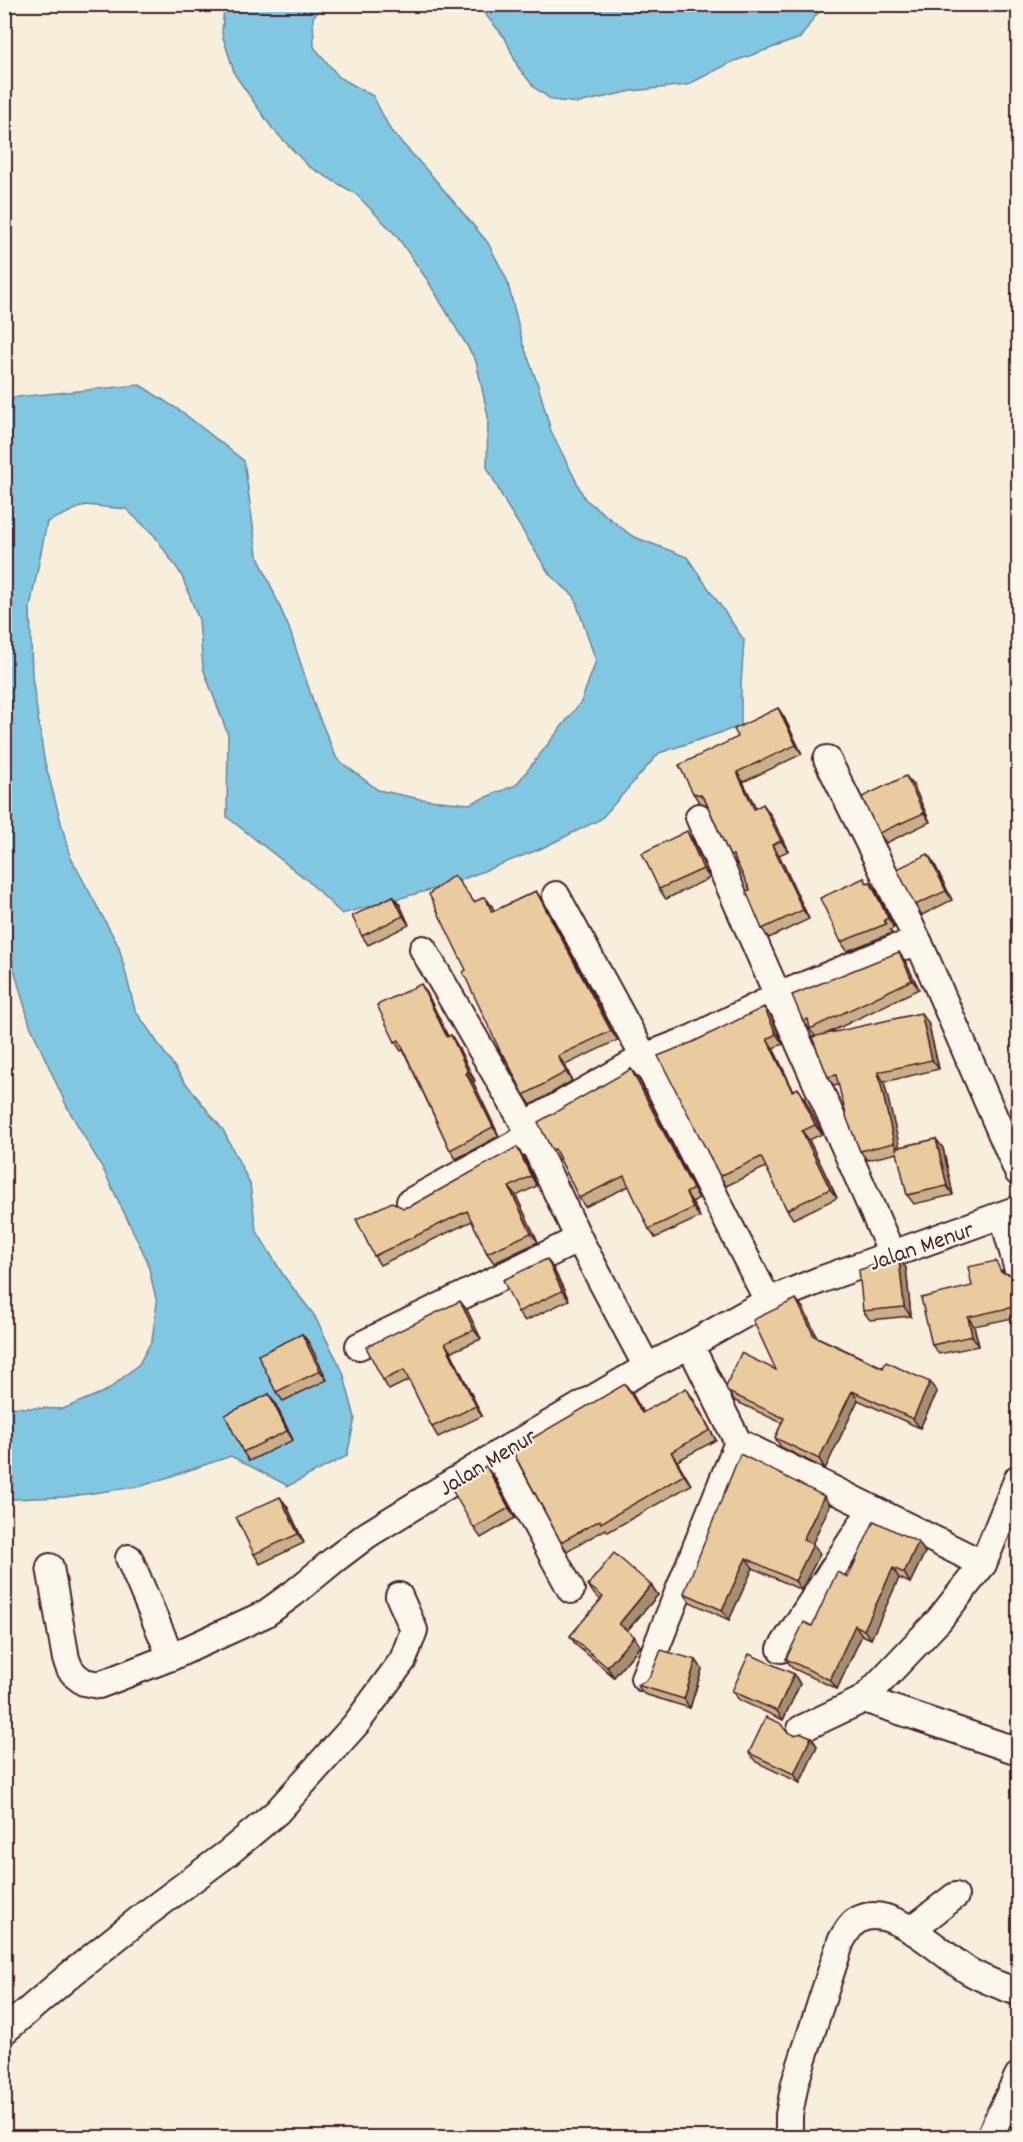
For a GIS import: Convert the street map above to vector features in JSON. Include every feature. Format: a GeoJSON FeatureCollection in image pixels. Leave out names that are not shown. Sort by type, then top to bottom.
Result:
{"type":"FeatureCollection","features":[{"type":"Feature","properties":{"kind":"street"},"geometry":{"type":"LineString","coordinates":[[827,759],[919,943],[1018,1172]]}},
{"type":"Feature","properties":{"kind":"street"},"geometry":{"type":"LineString","coordinates":[[699,817],[892,1254]]}},
{"type":"Feature","properties":{"kind":"street"},"geometry":{"type":"LineString","coordinates":[[556,895],[644,1057],[768,1300]]}},
{"type":"Feature","properties":{"kind":"street"},"geometry":{"type":"LineString","coordinates":[[410,1202],[644,1057],[693,1038],[778,996],[895,948],[919,943]]}},
{"type":"Feature","properties":{"kind":"street"},"geometry":{"type":"LineString","coordinates":[[423,949],[527,1131],[579,1239],[647,1367]]}},
{"type":"Feature","properties":{"kind":"street"},"geometry":{"type":"LineString","coordinates":[[1011,1213],[1018,1270]]}},
{"type":"Feature","properties":{"kind":"street","name":"Jalan Menur"},"geometry":{"type":"LineString","coordinates":[[50,1567],[66,1659],[70,1669],[84,1682],[99,1685],[171,1658],[265,1614],[367,1535],[498,1454],[768,1300],[1011,1213]]}},
{"type":"Feature","properties":{"kind":"street"},"geometry":{"type":"LineString","coordinates":[[359,1346],[579,1239]]}},
{"type":"Feature","properties":{"kind":"street"},"geometry":{"type":"LineString","coordinates":[[690,1345],[738,1442],[983,1564]]}},
{"type":"Feature","properties":{"kind":"street"},"geometry":{"type":"LineString","coordinates":[[644,1678],[738,1442]]}},
{"type":"Feature","properties":{"kind":"street"},"geometry":{"type":"LineString","coordinates":[[498,1454],[571,1590]]}},
{"type":"Feature","properties":{"kind":"street"},"geometry":{"type":"LineString","coordinates":[[801,1729],[864,1699],[939,1620],[983,1564],[1010,1523],[1018,1478]]}},
{"type":"Feature","properties":{"kind":"street"},"geometry":{"type":"LineString","coordinates":[[781,1649],[871,1510]]}},
{"type":"Feature","properties":{"kind":"street"},"geometry":{"type":"LineString","coordinates":[[129,1558],[171,1658]]}},
{"type":"Feature","properties":{"kind":"street"},"geometry":{"type":"LineString","coordinates":[[4,2031],[146,1914],[228,1853],[277,1812],[356,1724],[408,1649],[414,1630],[399,1596]]}},
{"type":"Feature","properties":{"kind":"street"},"geometry":{"type":"LineString","coordinates":[[864,1699],[1018,1751]]}},
{"type":"Feature","properties":{"kind":"street"},"geometry":{"type":"LineString","coordinates":[[911,1930],[955,1896]]}},
{"type":"Feature","properties":{"kind":"street"},"geometry":{"type":"LineString","coordinates":[[789,2138],[789,2115],[795,2083],[837,1954],[847,1931],[858,1920],[877,1915],[896,1920],[969,1972],[1018,1992]]}},
{"type":"Feature","properties":{"kind":"street"},"geometry":{"type":"LineString","coordinates":[[989,2138],[1018,2076]]}},
{"type":"Feature","properties":{"kind":"water"},"geometry":{"type":"Polygon","coordinates":[[[224,5],[324,5],[313,17],[314,47],[339,77],[373,96],[391,131],[488,243],[507,280],[523,344],[551,431],[585,499],[632,536],[687,557],[744,640],[741,726],[659,753],[601,819],[540,849],[448,885],[342,914],[307,880],[227,817],[228,735],[203,668],[199,620],[181,574],[154,535],[126,509],[85,505],[47,522],[30,607],[32,676],[44,759],[70,856],[119,947],[135,1010],[184,1081],[223,1130],[250,1184],[256,1230],[283,1275],[314,1315],[343,1372],[355,1418],[347,1456],[288,1486],[231,1456],[142,1486],[65,1497],[12,1499],[5,1497],[4,1407],[63,1409],[108,1390],[139,1364],[152,1340],[157,1303],[147,1260],[102,1167],[67,1107],[30,1025],[5,938],[5,405],[16,397],[140,385],[182,412],[244,461],[257,554],[289,628],[316,710],[337,759],[378,790],[420,799],[469,804],[516,785],[581,702],[596,661],[574,596],[550,575],[506,504],[487,467],[488,416],[476,361],[428,281],[396,235],[356,194],[308,166],[272,128],[235,75],[222,34],[224,5]]]}},
{"type":"Feature","properties":{"kind":"water"},"geometry":{"type":"Polygon","coordinates":[[[473,5],[828,5],[816,15],[800,38],[732,62],[687,85],[632,91],[578,103],[552,100],[535,88],[518,67],[505,38],[485,14],[473,5]]]}},
{"type":"Feature","properties":{"kind":"building"},"geometry":{"type":"Polygon","coordinates":[[[778,708],[796,745],[737,772],[754,809],[763,804],[781,841],[772,845],[803,910],[762,929],[746,891],[750,890],[733,855],[730,856],[706,802],[701,795],[693,793],[679,765],[738,737],[734,729],[778,708]]]}},
{"type":"Feature","properties":{"kind":"building"},"geometry":{"type":"Polygon","coordinates":[[[906,776],[924,813],[879,833],[862,797],[906,776]]]}},
{"type":"Feature","properties":{"kind":"building"},"geometry":{"type":"Polygon","coordinates":[[[687,831],[703,869],[659,889],[642,853],[687,831]]]}},
{"type":"Feature","properties":{"kind":"building"},"geometry":{"type":"Polygon","coordinates":[[[928,854],[946,891],[915,905],[897,869],[928,854]]]}},
{"type":"Feature","properties":{"kind":"building"},"geometry":{"type":"Polygon","coordinates":[[[454,875],[474,902],[485,897],[492,912],[536,891],[611,1031],[558,1056],[566,1072],[524,1095],[502,1055],[463,972],[466,970],[429,894],[454,875]]]}},
{"type":"Feature","properties":{"kind":"building"},"geometry":{"type":"Polygon","coordinates":[[[864,878],[867,883],[870,882],[888,918],[884,920],[886,924],[841,942],[820,898],[864,878]]]}},
{"type":"Feature","properties":{"kind":"building"},"geometry":{"type":"Polygon","coordinates":[[[393,896],[403,916],[362,936],[352,916],[393,896]]]}},
{"type":"Feature","properties":{"kind":"building"},"geometry":{"type":"Polygon","coordinates":[[[899,952],[912,980],[810,1029],[808,1019],[803,1021],[792,995],[899,952]]]}},
{"type":"Feature","properties":{"kind":"building"},"geometry":{"type":"Polygon","coordinates":[[[421,984],[447,1037],[451,1035],[468,1072],[466,1073],[493,1127],[450,1150],[399,1040],[395,1042],[377,1005],[421,984]]]}},
{"type":"Feature","properties":{"kind":"building"},"geometry":{"type":"Polygon","coordinates":[[[764,1007],[776,1034],[767,1039],[792,1091],[798,1088],[815,1125],[802,1131],[830,1189],[787,1210],[761,1157],[720,1176],[658,1056],[693,1042],[764,1007]]]}},
{"type":"Feature","properties":{"kind":"building"},"geometry":{"type":"Polygon","coordinates":[[[921,1013],[932,1060],[878,1072],[894,1143],[860,1151],[847,1119],[836,1075],[828,1077],[812,1037],[921,1013]]]}},
{"type":"Feature","properties":{"kind":"building"},"geometry":{"type":"Polygon","coordinates":[[[631,1069],[693,1189],[686,1193],[693,1208],[649,1229],[624,1176],[579,1198],[555,1149],[552,1150],[538,1122],[631,1069]]]}},
{"type":"Feature","properties":{"kind":"building"},"geometry":{"type":"Polygon","coordinates":[[[936,1139],[947,1186],[907,1195],[896,1148],[936,1139]]]}},
{"type":"Feature","properties":{"kind":"building"},"geometry":{"type":"Polygon","coordinates":[[[517,1147],[531,1176],[509,1187],[531,1233],[487,1253],[467,1211],[374,1256],[356,1219],[392,1202],[403,1208],[411,1206],[517,1147]]]}},
{"type":"Feature","properties":{"kind":"building"},"geometry":{"type":"Polygon","coordinates":[[[547,1259],[562,1291],[518,1312],[503,1280],[547,1259]]]}},
{"type":"Feature","properties":{"kind":"building"},"geometry":{"type":"Polygon","coordinates":[[[899,1259],[904,1307],[863,1311],[859,1270],[899,1259]]]}},
{"type":"Feature","properties":{"kind":"building"},"geometry":{"type":"Polygon","coordinates":[[[996,1261],[1001,1272],[1012,1275],[1018,1306],[968,1317],[972,1336],[932,1345],[921,1298],[972,1286],[968,1267],[996,1261]]]}},
{"type":"Feature","properties":{"kind":"building"},"geometry":{"type":"Polygon","coordinates":[[[796,1299],[814,1336],[883,1368],[886,1362],[930,1382],[913,1419],[852,1391],[819,1459],[775,1438],[784,1418],[728,1392],[726,1387],[741,1353],[776,1370],[753,1320],[796,1299]]]}},
{"type":"Feature","properties":{"kind":"building"},"geometry":{"type":"Polygon","coordinates":[[[460,1301],[474,1330],[445,1343],[476,1406],[432,1427],[404,1370],[383,1380],[366,1347],[460,1301]]]}},
{"type":"Feature","properties":{"kind":"building"},"geometry":{"type":"Polygon","coordinates":[[[302,1334],[320,1371],[276,1392],[258,1355],[302,1334]]]}},
{"type":"Feature","properties":{"kind":"building"},"geometry":{"type":"Polygon","coordinates":[[[625,1384],[642,1413],[686,1388],[710,1430],[671,1452],[684,1475],[601,1523],[600,1520],[561,1542],[512,1450],[625,1384]]]}},
{"type":"Feature","properties":{"kind":"building"},"geometry":{"type":"Polygon","coordinates":[[[269,1394],[287,1431],[243,1452],[225,1415],[269,1394]]]}},
{"type":"Feature","properties":{"kind":"building"},"geometry":{"type":"Polygon","coordinates":[[[740,1454],[824,1496],[803,1540],[813,1544],[795,1581],[746,1558],[722,1610],[684,1593],[740,1454]]]}},
{"type":"Feature","properties":{"kind":"building"},"geometry":{"type":"Polygon","coordinates":[[[486,1466],[509,1508],[474,1528],[451,1488],[486,1466]]]}},
{"type":"Feature","properties":{"kind":"building"},"geometry":{"type":"Polygon","coordinates":[[[280,1497],[298,1534],[254,1554],[236,1517],[280,1497]]]}},
{"type":"Feature","properties":{"kind":"building"},"geometry":{"type":"Polygon","coordinates":[[[874,1521],[918,1542],[904,1573],[893,1568],[864,1630],[855,1625],[830,1680],[786,1659],[804,1622],[812,1626],[837,1572],[848,1577],[874,1521]]]}},
{"type":"Feature","properties":{"kind":"building"},"geometry":{"type":"Polygon","coordinates":[[[614,1553],[651,1585],[619,1624],[634,1636],[607,1667],[570,1636],[603,1597],[588,1585],[614,1553]]]}},
{"type":"Feature","properties":{"kind":"building"},"geometry":{"type":"Polygon","coordinates":[[[661,1650],[696,1660],[684,1699],[637,1685],[646,1681],[651,1675],[661,1650]]]}},
{"type":"Feature","properties":{"kind":"building"},"geometry":{"type":"Polygon","coordinates":[[[749,1654],[794,1674],[777,1711],[732,1691],[749,1654]]]}},
{"type":"Feature","properties":{"kind":"building"},"geometry":{"type":"Polygon","coordinates":[[[766,1717],[780,1723],[787,1732],[794,1735],[802,1733],[811,1737],[794,1774],[749,1753],[766,1717]]]}}]}
